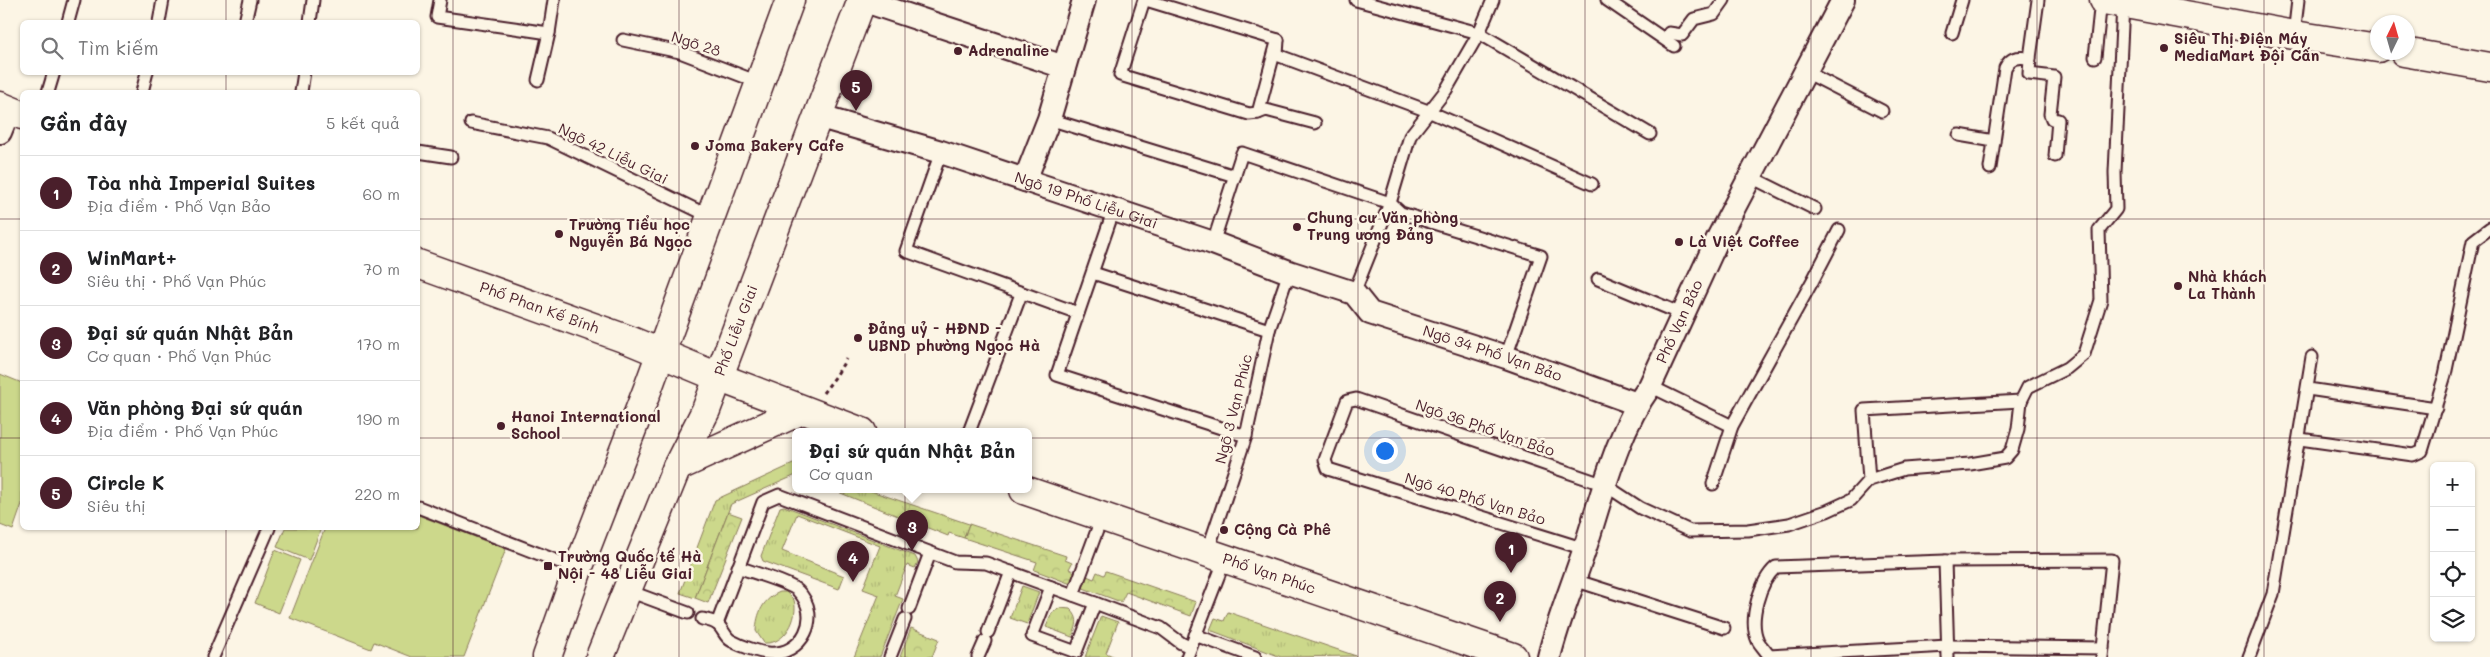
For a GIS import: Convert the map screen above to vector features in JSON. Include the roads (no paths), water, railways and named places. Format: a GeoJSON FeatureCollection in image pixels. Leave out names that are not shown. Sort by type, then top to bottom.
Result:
{"type":"FeatureCollection","features":[{"type":"Feature","properties":{"kind":"main road"},"geometry":{"type":"LineString","coordinates":[[548,656],[578,569],[661,352],[758,82],[790,0]]}},
{"type":"Feature","properties":{"kind":"main road","name":"Phố Liễu Giai"},"geometry":{"type":"LineString","coordinates":[[600,657],[677,467],[706,410],[862,0]]}},
{"type":"Feature","properties":{"kind":"main road"},"geometry":{"type":"LineString","coordinates":[[2110,1],[2160,5],[2294,35],[2370,47]]}},
{"type":"Feature","properties":{"kind":"main road"},"geometry":{"type":"LineString","coordinates":[[2415,54],[2490,67]]}},
{"type":"Feature","properties":{"kind":"main road","name":"Phố Phan Kế Bính"},"geometry":{"type":"LineString","coordinates":[[420,265],[661,352],[718,377]]}},
{"type":"Feature","properties":{"kind":"main road"},"geometry":{"type":"LineString","coordinates":[[718,377],[811,403],[855,428]]}},
{"type":"Feature","properties":{"kind":"main road"},"geometry":{"type":"LineString","coordinates":[[677,467],[811,403]]}},
{"type":"Feature","properties":{"kind":"main road","name":"Phố Vạn Phúc"},"geometry":{"type":"LineString","coordinates":[[1032,493],[1513,657]]}},
{"type":"Feature","properties":{"kind":"street"},"geometry":{"type":"LineString","coordinates":[[862,0],[1064,67]]}},
{"type":"Feature","properties":{"kind":"street","name":"Phố Vạn Bảo"},"geometry":{"type":"LineString","coordinates":[[1549,657],[1556,630],[1585,549],[1605,485],[1637,404],[1650,386],[1719,236],[1844,0]]}},
{"type":"Feature","properties":{"kind":"street"},"geometry":{"type":"LineString","coordinates":[[1025,180],[1050,119],[1082,1]]}},
{"type":"Feature","properties":{"kind":"street","name":"Ngõ 19 Phố Liễu Giai"},"geometry":{"type":"LineString","coordinates":[[817,116],[941,152],[1114,209],[1354,293]]}},
{"type":"Feature","properties":{"kind":"street","name":"Ngõ 34 Phố Vạn Bảo"},"geometry":{"type":"LineString","coordinates":[[1354,293],[1370,313],[1506,356],[1637,404]]}},
{"type":"Feature","properties":{"kind":"lane"},"geometry":{"type":"LineString","coordinates":[[69,20],[74,0]]}},
{"type":"Feature","properties":{"kind":"lane"},"geometry":{"type":"LineString","coordinates":[[159,20],[163,0]]}},
{"type":"Feature","properties":{"kind":"lane"},"geometry":{"type":"LineString","coordinates":[[245,20],[250,0]]}},
{"type":"Feature","properties":{"kind":"lane"},"geometry":{"type":"LineString","coordinates":[[310,20],[313,0]]}},
{"type":"Feature","properties":{"kind":"lane"},"geometry":{"type":"LineString","coordinates":[[440,0],[437,16],[549,33]]}},
{"type":"Feature","properties":{"kind":"lane"},"geometry":{"type":"LineString","coordinates":[[538,80],[549,33],[554,0]]}},
{"type":"Feature","properties":{"kind":"lane"},"geometry":{"type":"LineString","coordinates":[[1278,40],[1145,0],[1120,75],[1248,114],[1266,110],[1315,123]]}},
{"type":"Feature","properties":{"kind":"lane"},"geometry":{"type":"LineString","coordinates":[[1356,0],[1479,33],[1650,134]]}},
{"type":"Feature","properties":{"kind":"lane"},"geometry":{"type":"LineString","coordinates":[[1354,293],[1390,203],[1410,136],[1446,90],[1479,33],[1493,0]]}},
{"type":"Feature","properties":{"kind":"lane"},"geometry":{"type":"LineString","coordinates":[[1607,0],[1674,46]]}},
{"type":"Feature","properties":{"kind":"lane"},"geometry":{"type":"LineString","coordinates":[[1669,33],[1682,35],[1694,19],[1714,14],[1724,0]]}},
{"type":"Feature","properties":{"kind":"lane"},"geometry":{"type":"LineString","coordinates":[[1952,33],[1962,0]]}},
{"type":"Feature","properties":{"kind":"lane"},"geometry":{"type":"LineString","coordinates":[[2038,0],[2029,74],[2054,77],[2050,114],[2052,119],[2058,120],[2055,156]]}},
{"type":"Feature","properties":{"kind":"lane"},"geometry":{"type":"LineString","coordinates":[[2294,35],[2298,0]]}},
{"type":"Feature","properties":{"kind":"lane"},"geometry":{"type":"LineString","coordinates":[[2095,57],[2110,1]]}},
{"type":"Feature","properties":{"kind":"lane"},"geometry":{"type":"LineString","coordinates":[[2021,401],[1864,410],[1868,480],[1904,469],[1970,464],[2005,458],[2012,450],[2018,429],[2021,401],[2028,387],[2067,368],[2084,354],[2101,300],[2099,230],[2116,209],[2110,1]]}},
{"type":"Feature","properties":{"kind":"lane","name":"Ngõ 28"},"geometry":{"type":"LineString","coordinates":[[623,40],[680,52],[758,82]]}},
{"type":"Feature","properties":{"kind":"lane"},"geometry":{"type":"LineString","coordinates":[[1278,40],[1277,55],[1428,111],[1592,184]]}},
{"type":"Feature","properties":{"kind":"lane"},"geometry":{"type":"LineString","coordinates":[[1258,113],[1278,40]]}},
{"type":"Feature","properties":{"kind":"lane"},"geometry":{"type":"LineString","coordinates":[[1990,168],[2004,68],[2008,60],[2014,57],[2030,58]]}},
{"type":"Feature","properties":{"kind":"lane"},"geometry":{"type":"LineString","coordinates":[[1806,72],[1882,111]]}},
{"type":"Feature","properties":{"kind":"lane"},"geometry":{"type":"LineString","coordinates":[[49,90],[53,75]]}},
{"type":"Feature","properties":{"kind":"lane"},"geometry":{"type":"LineString","coordinates":[[142,90],[146,75]]}},
{"type":"Feature","properties":{"kind":"lane"},"geometry":{"type":"LineString","coordinates":[[301,90],[304,75]]}},
{"type":"Feature","properties":{"kind":"lane"},"geometry":{"type":"LineString","coordinates":[[1050,119],[1235,176]]}},
{"type":"Feature","properties":{"kind":"lane","name":"Ngõ 42 Liễu Giai"},"geometry":{"type":"LineString","coordinates":[[471,123],[548,138],[709,216]]}},
{"type":"Feature","properties":{"kind":"lane"},"geometry":{"type":"LineString","coordinates":[[1958,135],[1994,141]]}},
{"type":"Feature","properties":{"kind":"lane"},"geometry":{"type":"LineString","coordinates":[[420,152],[451,157]]}},
{"type":"Feature","properties":{"kind":"lane"},"geometry":{"type":"LineString","coordinates":[[941,152],[906,251],[1078,313]]}},
{"type":"Feature","properties":{"kind":"lane"},"geometry":{"type":"LineString","coordinates":[[1213,243],[1242,153],[1390,203],[1401,213],[1541,256],[1506,356]]}},
{"type":"Feature","properties":{"kind":"lane"},"geometry":{"type":"LineString","coordinates":[[1751,177],[1816,209]]}},
{"type":"Feature","properties":{"kind":"lane"},"geometry":{"type":"LineString","coordinates":[[1114,209],[1057,375],[1246,436]]}},
{"type":"Feature","properties":{"kind":"lane"},"geometry":{"type":"LineString","coordinates":[[2300,439],[2413,455],[2422,451],[2436,408],[2473,241],[2490,228]]}},
{"type":"Feature","properties":{"kind":"lane"},"geometry":{"type":"LineString","coordinates":[[1713,484],[1732,426],[1814,280],[1839,230]]}},
{"type":"Feature","properties":{"kind":"lane","name":"Ngõ 3 Vạn Phúc"},"geometry":{"type":"LineString","coordinates":[[1188,652],[1196,635],[1216,556],[1246,436],[1269,330],[1290,272]]}},
{"type":"Feature","properties":{"kind":"lane"},"geometry":{"type":"LineString","coordinates":[[1093,273],[1269,330]]}},
{"type":"Feature","properties":{"kind":"lane"},"geometry":{"type":"LineString","coordinates":[[1598,279],[1682,314]]}},
{"type":"Feature","properties":{"kind":"lane"},"geometry":{"type":"LineString","coordinates":[[971,428],[1021,294]]}},
{"type":"Feature","properties":{"kind":"lane"},"geometry":{"type":"LineString","coordinates":[[2249,657],[2273,594],[2312,357]]}},
{"type":"Feature","properties":{"kind":"lane"},"geometry":{"type":"LineString","coordinates":[[1650,386],[1732,426]]}},
{"type":"Feature","properties":{"kind":"lane"},"geometry":{"type":"LineString","coordinates":[[2308,389],[2436,408]]}},
{"type":"Feature","properties":{"kind":"lane","name":"Ngõ 40 Phố Vạn Bảo"},"geometry":{"type":"LineString","coordinates":[[1356,399],[1347,401],[1325,460],[1328,469],[1585,549]]}},
{"type":"Feature","properties":{"kind":"lane","name":"Ngõ 36 Phố Vạn Bảo"},"geometry":{"type":"LineString","coordinates":[[1356,399],[1605,485],[1640,508],[1690,531],[1748,530],[1790,524],[1851,500],[1868,480]]}},
{"type":"Feature","properties":{"kind":"lane"},"geometry":{"type":"LineString","coordinates":[[717,624],[763,502],[779,495],[955,562],[986,563],[1161,628],[1181,643],[1188,652]]}},
{"type":"Feature","properties":{"kind":"lane"},"geometry":{"type":"LineString","coordinates":[[420,508],[578,569]]}},
{"type":"Feature","properties":{"kind":"lane"},"geometry":{"type":"LineString","coordinates":[[1073,595],[1102,517]]}},
{"type":"Feature","properties":{"kind":"lane"},"geometry":{"type":"LineString","coordinates":[[213,657],[267,530]]}},
{"type":"Feature","properties":{"kind":"lane"},"geometry":{"type":"LineString","coordinates":[[890,657],[930,553]]}},
{"type":"Feature","properties":{"kind":"lane"},"geometry":{"type":"LineString","coordinates":[[2112,560],[2103,652],[1948,652],[1769,656],[1758,640],[1755,622],[1764,581],[1776,567],[1945,561],[2112,560]]}},
{"type":"Feature","properties":{"kind":"lane"},"geometry":{"type":"LineString","coordinates":[[1945,561],[1948,652]]}},
{"type":"Feature","properties":{"kind":"lane"},"geometry":{"type":"LineString","coordinates":[[702,619],[717,624],[731,641],[766,653],[790,650],[806,634],[810,623],[809,610],[805,599],[797,589],[738,567]]}},
{"type":"Feature","properties":{"kind":"lane"},"geometry":{"type":"LineString","coordinates":[[978,657],[1011,572]]}},
{"type":"Feature","properties":{"kind":"lane"},"geometry":{"type":"LineString","coordinates":[[1574,580],[1724,628]]}},
{"type":"Feature","properties":{"kind":"lane"},"geometry":{"type":"LineString","coordinates":[[1051,587],[1032,636],[1076,652],[1095,603]]}},
{"type":"Feature","properties":{"kind":"lane"},"geometry":{"type":"LineString","coordinates":[[626,590],[688,613]]}},
{"type":"Feature","properties":{"kind":"lane"},"geometry":{"type":"LineString","coordinates":[[1196,635],[1255,657]]}},
{"type":"Feature","properties":{"kind":"place","name":"Siêu Thị Điện Máy MediaMart Đội Cấn"},"geometry":{"type":"Point","coordinates":[2164,48]}},
{"type":"Feature","properties":{"kind":"place","name":"Adrenaline"},"geometry":{"type":"Point","coordinates":[958,51]}},
{"type":"Feature","properties":{"kind":"place","name":"Circle K"},"geometry":{"type":"Point","coordinates":[856,111]}},
{"type":"Feature","properties":{"kind":"place","name":"Joma Bakery Cafe"},"geometry":{"type":"Point","coordinates":[695,146]}},
{"type":"Feature","properties":{"kind":"place","name":"Chung cư Văn phòng Trung ương Đảng"},"geometry":{"type":"Point","coordinates":[1297,227]}},
{"type":"Feature","properties":{"kind":"place","name":"Trường Tiểu học Nguyễn Bá Ngọc"},"geometry":{"type":"Point","coordinates":[559,234]}},
{"type":"Feature","properties":{"kind":"place","name":"Là Việt Coffee"},"geometry":{"type":"Point","coordinates":[1679,242]}},
{"type":"Feature","properties":{"kind":"place","name":"Nhà khách La Thành"},"geometry":{"type":"Point","coordinates":[2178,286]}},
{"type":"Feature","properties":{"kind":"place","name":"Đảng uỷ - HĐND - UBND phường Ngọc Hà"},"geometry":{"type":"Point","coordinates":[858,338]}},
{"type":"Feature","properties":{"kind":"place","name":"Hanoi International School"},"geometry":{"type":"Point","coordinates":[501,426]}},
{"type":"Feature","properties":{"kind":"place","name":"Cộng Cà Phê"},"geometry":{"type":"Point","coordinates":[1224,530]}},
{"type":"Feature","properties":{"kind":"place","name":"Đại sứ quán Nhật Bản"},"geometry":{"type":"Point","coordinates":[912,551]}},
{"type":"Feature","properties":{"kind":"place","name":"Trường Quốc tế Hà Nội - 48 Liễu Giai"},"geometry":{"type":"Point","coordinates":[548,566]}},
{"type":"Feature","properties":{"kind":"place","name":"Tòa nhà Imperial Suites"},"geometry":{"type":"Point","coordinates":[1511,573]}},
{"type":"Feature","properties":{"kind":"place","name":"Văn phòng Đại sứ quán"},"geometry":{"type":"Point","coordinates":[853,582]}},
{"type":"Feature","properties":{"kind":"place","name":"WinMart+"},"geometry":{"type":"Point","coordinates":[1500,622]}}]}
